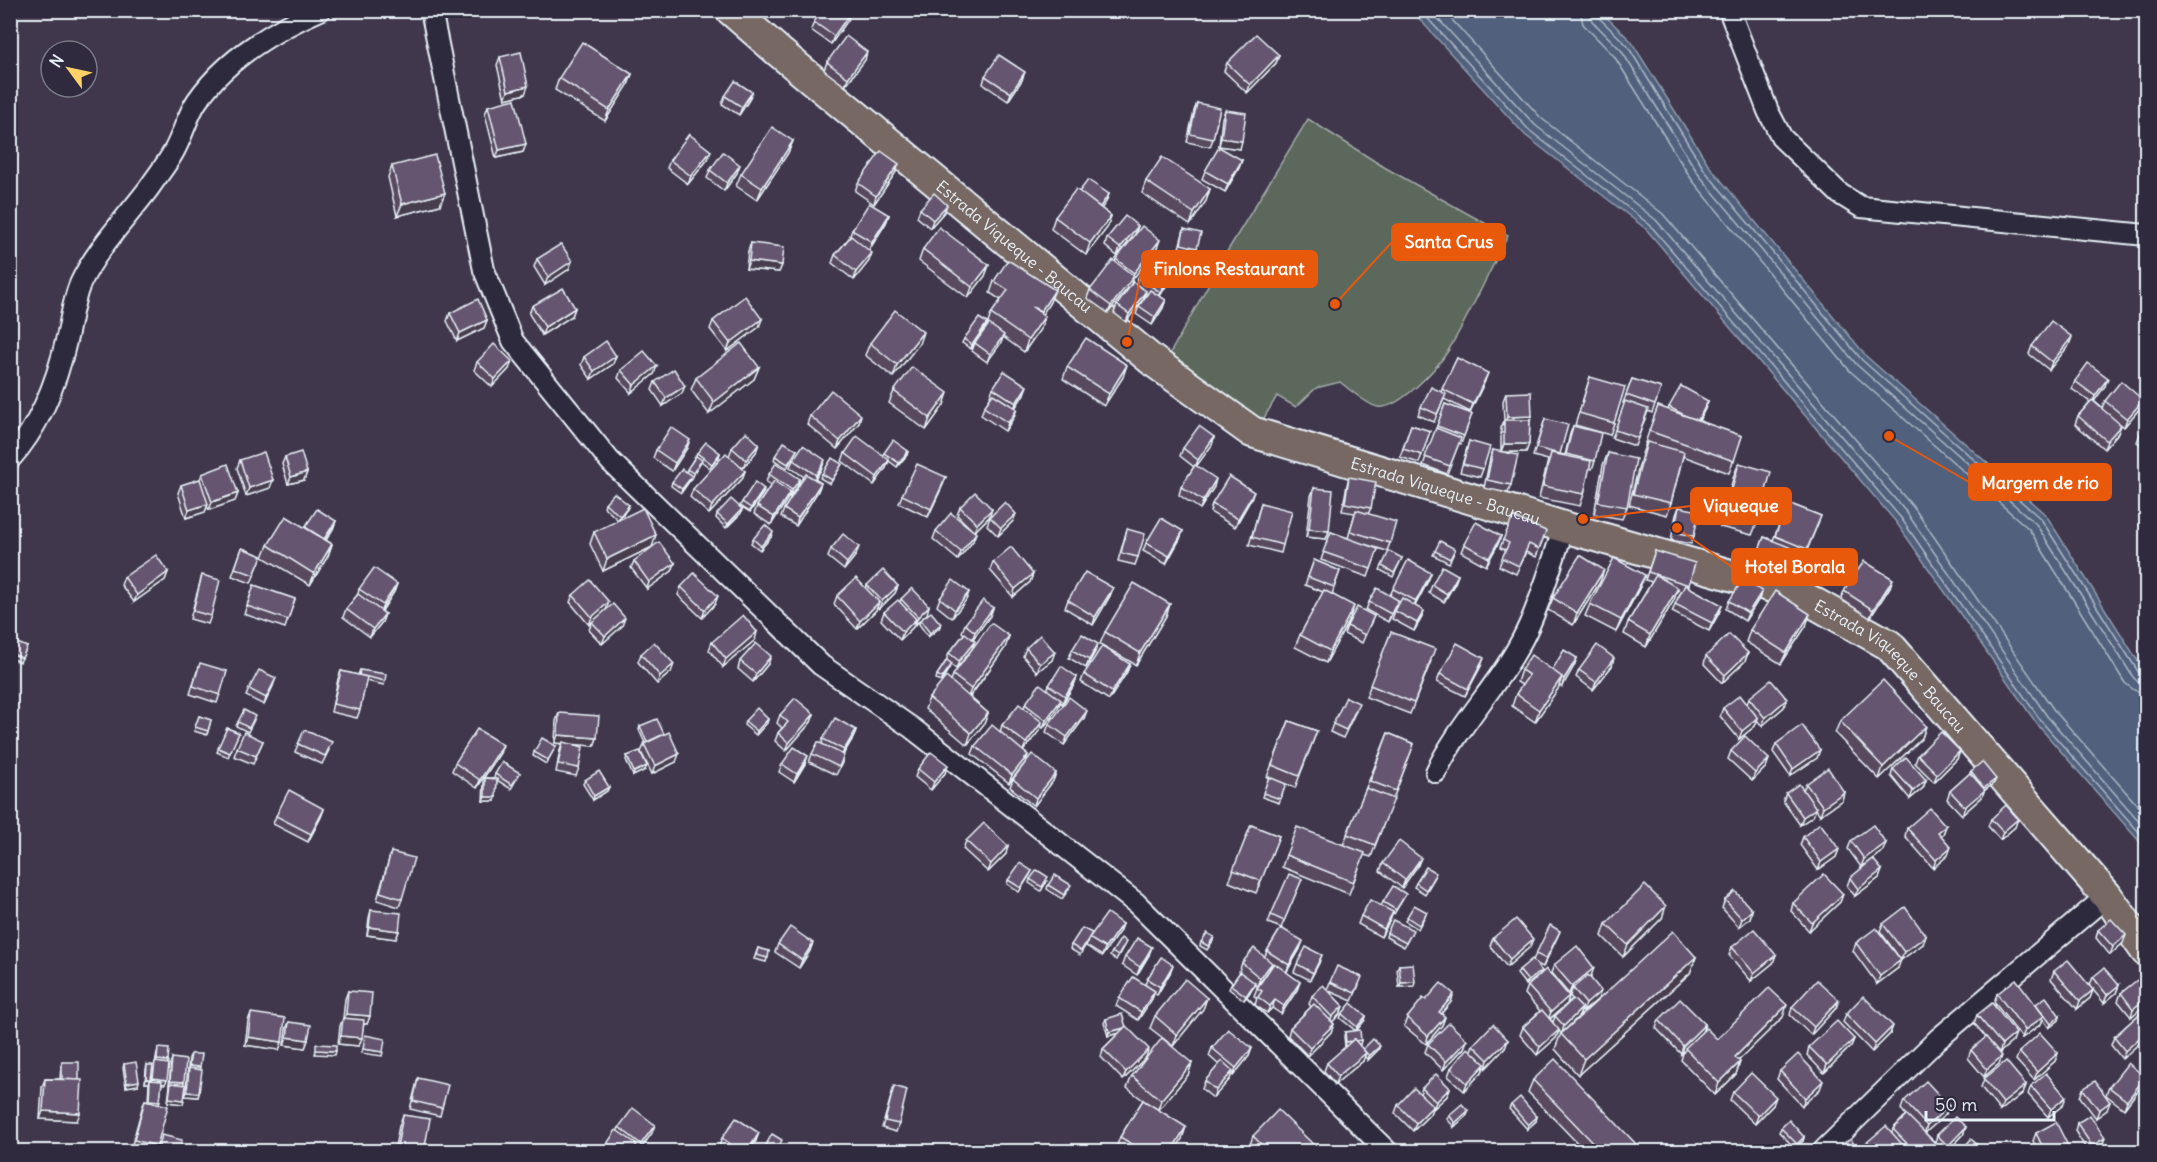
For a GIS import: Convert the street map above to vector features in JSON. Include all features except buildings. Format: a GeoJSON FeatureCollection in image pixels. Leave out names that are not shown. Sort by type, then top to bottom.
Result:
{"type":"FeatureCollection","features":[{"type":"Feature","properties":{"kind":"main road","name":"Estrada Viqueque - Baucau"},"geometry":{"type":"LineString","coordinates":[[731,10],[788,60],[1153,361],[1252,432],[1564,527],[1800,595],[1889,645],[2107,896],[2146,951]]}},
{"type":"Feature","properties":{"kind":"street"},"geometry":{"type":"LineString","coordinates":[[10,459],[27,441],[49,398],[66,344],[79,286],[99,251],[174,152],[196,102],[223,69],[261,41],[320,10]]}},
{"type":"Feature","properties":{"kind":"street"},"geometry":{"type":"LineString","coordinates":[[431,10],[484,270],[513,341],[610,460],[821,665],[912,728],[1136,903],[1388,1152]]}},
{"type":"Feature","properties":{"kind":"street"},"geometry":{"type":"LineString","coordinates":[[1729,10],[1768,111],[1782,138],[1840,194],[1861,207],[2146,235]]}},
{"type":"Feature","properties":{"kind":"street"},"geometry":{"type":"LineString","coordinates":[[1436,772],[1444,756],[1491,690],[1526,632],[1564,527]]}},
{"type":"Feature","properties":{"kind":"street"},"geometry":{"type":"LineString","coordinates":[[1822,1152],[1938,1039],[2107,896]]}},
{"type":"Feature","properties":{"kind":"green space"},"geometry":{"type":"Polygon","coordinates":[[[1308,119],[1384,167],[1508,236],[1448,351],[1427,377],[1406,395],[1387,406],[1378,407],[1364,400],[1340,382],[1316,388],[1296,407],[1277,396],[1261,423],[1168,357],[1225,255],[1308,119]]]}},
{"type":"Feature","properties":{"kind":"water"},"geometry":{"type":"Polygon","coordinates":[[[1412,11],[1600,11],[1631,41],[1710,167],[1867,357],[2046,515],[2146,674],[2146,849],[2037,724],[1896,522],[1646,229],[1525,135],[1412,11]]]}},
{"type":"Feature","properties":{"kind":"place","name":"Santa Crus"},"geometry":{"type":"Point","coordinates":[1335,304]}},
{"type":"Feature","properties":{"kind":"place","name":"Finlons Restaurant"},"geometry":{"type":"Point","coordinates":[1127,342]}},
{"type":"Feature","properties":{"kind":"place","name":"Margem de rio"},"geometry":{"type":"Point","coordinates":[1889,436]}},
{"type":"Feature","properties":{"kind":"place","name":"Viqueque"},"geometry":{"type":"Point","coordinates":[1583,519]}},
{"type":"Feature","properties":{"kind":"place","name":"Hotel Borala"},"geometry":{"type":"Point","coordinates":[1677,528]}}]}
